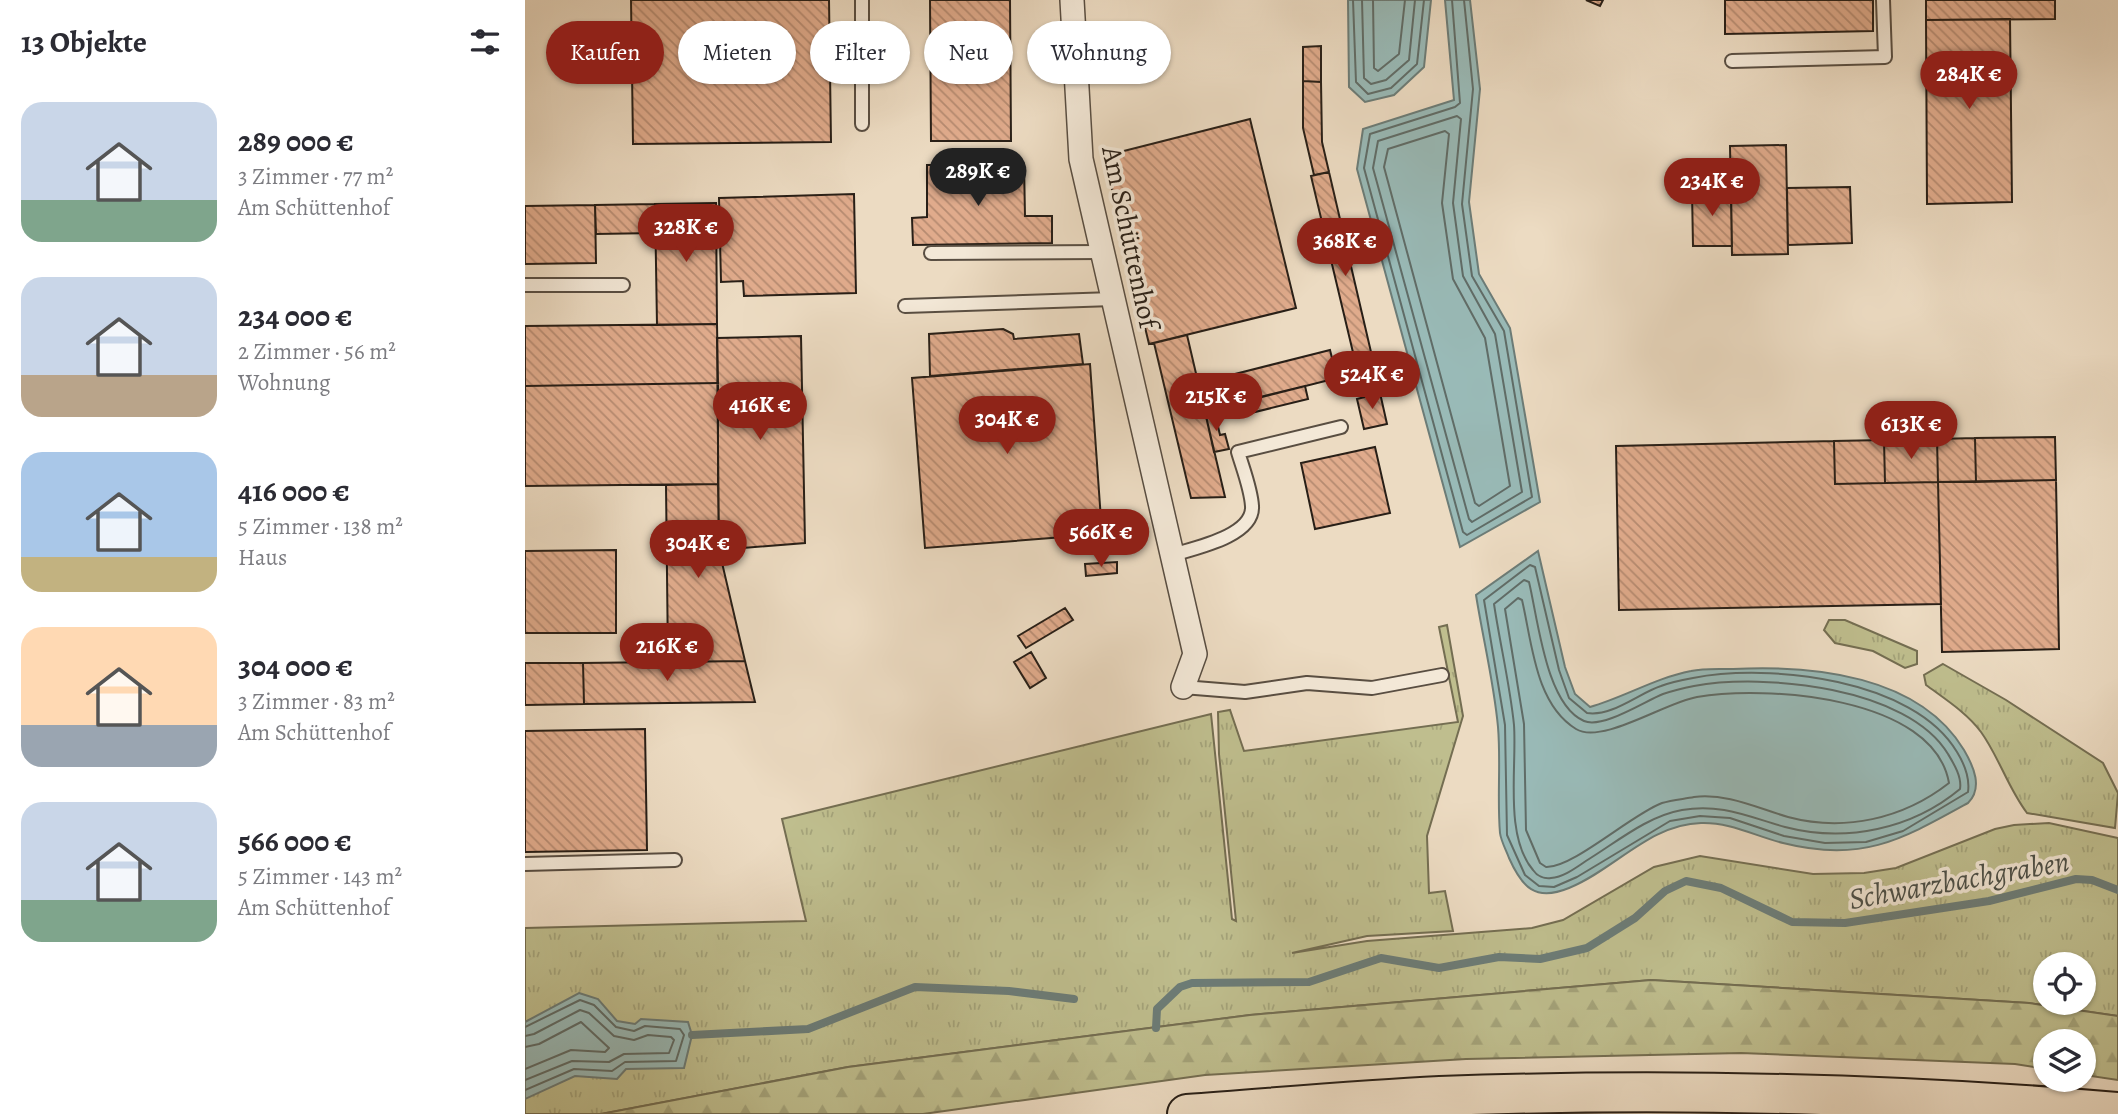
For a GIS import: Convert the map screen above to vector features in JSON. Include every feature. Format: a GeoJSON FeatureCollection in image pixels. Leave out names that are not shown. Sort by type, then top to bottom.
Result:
{"type":"FeatureCollection","features":[{"type":"Feature","properties":{"kind":"highway"},"geometry":{"type":"LineString","coordinates":[[1187,1114],[1439,1097],[1724,1091],[1985,1101],[2118,1112]]}},
{"type":"Feature","properties":{"kind":"street","name":"Am Schüttenhof"},"geometry":{"type":"LineString","coordinates":[[1072,0],[1081,159],[1195,654],[1183,687]]}},
{"type":"Feature","properties":{"kind":"lane"},"geometry":{"type":"LineString","coordinates":[[862,0],[862,124]]}},
{"type":"Feature","properties":{"kind":"lane"},"geometry":{"type":"LineString","coordinates":[[1732,61],[1885,57],[1883,0]]}},
{"type":"Feature","properties":{"kind":"lane"},"geometry":{"type":"LineString","coordinates":[[931,253],[1102,252]]}},
{"type":"Feature","properties":{"kind":"lane"},"geometry":{"type":"LineString","coordinates":[[525,285],[623,285]]}},
{"type":"Feature","properties":{"kind":"lane"},"geometry":{"type":"LineString","coordinates":[[905,306],[1113,299]]}},
{"type":"Feature","properties":{"kind":"lane"},"geometry":{"type":"LineString","coordinates":[[1172,555],[1237,533],[1248,523],[1253,508],[1238,452],[1341,427]]}},
{"type":"Feature","properties":{"kind":"lane"},"geometry":{"type":"LineString","coordinates":[[1183,687],[1245,692],[1307,683],[1372,688],[1441,674]]}},
{"type":"Feature","properties":{"kind":"lane"},"geometry":{"type":"LineString","coordinates":[[525,864],[675,860]]}},
{"type":"Feature","properties":{"kind":"green space"},"geometry":{"type":"Polygon","coordinates":[[[1829,620],[1845,620],[1917,651],[1917,664],[1905,668],[1873,651],[1835,643],[1824,630],[1829,620]]]}},
{"type":"Feature","properties":{"kind":"green space"},"geometry":{"type":"Polygon","coordinates":[[[1447,625],[1463,716],[1427,836],[1429,893],[1445,891],[1453,931],[1367,936],[1292,953],[1367,941],[1532,928],[1563,920],[1654,867],[1700,856],[1813,874],[1864,873],[1896,868],[1995,829],[2049,823],[2118,838],[2118,1016],[2096,1013],[2096,952],[2033,952],[2033,1004],[1651,980],[1250,1015],[848,1067],[601,1114],[525,1114],[525,928],[806,921],[782,819],[1211,714],[1232,919],[1236,921],[1219,754],[1218,712],[1230,710],[1244,751],[1458,722],[1439,627],[1447,625]]]}},
{"type":"Feature","properties":{"kind":"green space"},"geometry":{"type":"Polygon","coordinates":[[[1943,664],[2006,700],[2103,763],[2118,793],[2115,828],[2027,813],[1981,732],[1962,712],[1926,685],[1924,675],[1943,664]]]}},
{"type":"Feature","properties":{"kind":"green space"},"geometry":{"type":"Polygon","coordinates":[[[1651,980],[2029,1003],[2033,1004],[2033,1015],[2096,1015],[2096,1013],[2118,1016],[2118,1080],[2096,1077],[2096,1029],[2033,1029],[2033,1067],[1741,1053],[1466,1059],[1205,1075],[923,1114],[601,1114],[848,1067],[1250,1015],[1651,980]]]}},
{"type":"Feature","properties":{"kind":"water"},"geometry":{"type":"Polygon","coordinates":[[[1348,0],[1431,0],[1424,67],[1394,95],[1365,102],[1349,87],[1348,0]]]}},
{"type":"Feature","properties":{"kind":"water"},"geometry":{"type":"Polygon","coordinates":[[[1445,0],[1470,0],[1480,89],[1469,202],[1479,274],[1510,328],[1540,502],[1460,547],[1357,169],[1363,129],[1454,100],[1445,0]]]}},
{"type":"Feature","properties":{"kind":"water"},"geometry":{"type":"Polygon","coordinates":[[[1538,551],[1565,667],[1575,694],[1590,707],[1665,678],[1701,669],[1797,669],[1862,680],[1892,690],[1920,705],[1944,725],[1971,763],[1976,784],[1973,797],[1968,803],[1922,828],[1859,849],[1811,849],[1712,823],[1683,825],[1649,839],[1569,888],[1547,893],[1531,889],[1519,877],[1501,836],[1498,727],[1476,595],[1538,551]]]}},
{"type":"Feature","properties":{"kind":"water"},"geometry":{"type":"Polygon","coordinates":[[[579,993],[598,999],[617,1021],[635,1024],[641,1019],[688,1022],[692,1035],[684,1068],[626,1069],[617,1079],[575,1076],[525,1099],[525,1022],[579,993]]]}},
{"type":"Feature","properties":{"kind":"building"},"geometry":{"type":"Polygon","coordinates":[[[631,0],[829,0],[829,21],[810,21],[810,84],[830,84],[831,142],[633,144],[632,84],[664,84],[664,21],[631,21],[631,0]]]}},
{"type":"Feature","properties":{"kind":"building"},"geometry":{"type":"Polygon","coordinates":[[[930,0],[1010,0],[1010,21],[930,21],[930,0]]]}},
{"type":"Feature","properties":{"kind":"building"},"geometry":{"type":"Polygon","coordinates":[[[1586,0],[1603,0],[1600,6],[1586,0]]]}},
{"type":"Feature","properties":{"kind":"building"},"geometry":{"type":"Polygon","coordinates":[[[1725,0],[1873,0],[1873,31],[1725,34],[1725,0]]]}},
{"type":"Feature","properties":{"kind":"building"},"geometry":{"type":"Polygon","coordinates":[[[1926,0],[2055,0],[2055,19],[1926,20],[1926,0]]]}},
{"type":"Feature","properties":{"kind":"building"},"geometry":{"type":"Polygon","coordinates":[[[2010,19],[2012,202],[1927,204],[1926,20],[2010,19]]]}},
{"type":"Feature","properties":{"kind":"building"},"geometry":{"type":"Polygon","coordinates":[[[1321,46],[1321,82],[1303,81],[1303,47],[1321,46]]]}},
{"type":"Feature","properties":{"kind":"building"},"geometry":{"type":"Polygon","coordinates":[[[1303,81],[1321,82],[1322,142],[1329,172],[1314,175],[1303,128],[1303,81]]]}},
{"type":"Feature","properties":{"kind":"building"},"geometry":{"type":"Polygon","coordinates":[[[931,84],[1011,84],[1011,141],[931,141],[931,84]]]}},
{"type":"Feature","properties":{"kind":"building"},"geometry":{"type":"Polygon","coordinates":[[[1250,119],[1296,308],[1149,344],[1104,156],[1250,119]]]}},
{"type":"Feature","properties":{"kind":"building"},"geometry":{"type":"Polygon","coordinates":[[[1786,145],[1788,254],[1732,255],[1730,146],[1786,145]]]}},
{"type":"Feature","properties":{"kind":"building"},"geometry":{"type":"Polygon","coordinates":[[[1024,164],[1025,216],[1052,216],[1052,243],[913,245],[912,218],[927,217],[927,165],[1024,164]]]}},
{"type":"Feature","properties":{"kind":"building"},"geometry":{"type":"Polygon","coordinates":[[[1329,172],[1378,382],[1361,386],[1311,176],[1329,172]]]}},
{"type":"Feature","properties":{"kind":"building"},"geometry":{"type":"Polygon","coordinates":[[[1850,187],[1852,243],[1788,245],[1787,188],[1850,187]]]}},
{"type":"Feature","properties":{"kind":"building"},"geometry":{"type":"Polygon","coordinates":[[[1731,190],[1732,246],[1693,246],[1692,191],[1731,190]]]}},
{"type":"Feature","properties":{"kind":"building"},"geometry":{"type":"Polygon","coordinates":[[[854,194],[856,293],[744,296],[743,281],[721,282],[719,198],[854,194]]]}},
{"type":"Feature","properties":{"kind":"building"},"geometry":{"type":"Polygon","coordinates":[[[716,203],[717,324],[657,325],[655,204],[716,203]]]}},
{"type":"Feature","properties":{"kind":"building"},"geometry":{"type":"Polygon","coordinates":[[[655,204],[656,233],[596,234],[595,205],[655,204]]]}},
{"type":"Feature","properties":{"kind":"building"},"geometry":{"type":"Polygon","coordinates":[[[595,205],[596,263],[525,264],[525,206],[595,205]]]}},
{"type":"Feature","properties":{"kind":"building"},"geometry":{"type":"Polygon","coordinates":[[[717,324],[718,383],[525,386],[525,326],[717,324]]]}},
{"type":"Feature","properties":{"kind":"building"},"geometry":{"type":"Polygon","coordinates":[[[1003,329],[1013,334],[1014,339],[1079,334],[1083,364],[930,376],[929,334],[1003,329]]]}},
{"type":"Feature","properties":{"kind":"building"},"geometry":{"type":"Polygon","coordinates":[[[1187,335],[1225,497],[1191,498],[1154,343],[1187,335]]]}},
{"type":"Feature","properties":{"kind":"building"},"geometry":{"type":"Polygon","coordinates":[[[801,336],[805,543],[719,550],[717,338],[801,336]]]}},
{"type":"Feature","properties":{"kind":"building"},"geometry":{"type":"Polygon","coordinates":[[[1330,350],[1337,378],[1234,404],[1227,376],[1330,350]]]}},
{"type":"Feature","properties":{"kind":"building"},"geometry":{"type":"Polygon","coordinates":[[[1090,364],[1102,534],[925,548],[912,378],[1090,364]]]}},
{"type":"Feature","properties":{"kind":"building"},"geometry":{"type":"Polygon","coordinates":[[[718,383],[718,484],[525,486],[525,386],[718,383]]]}},
{"type":"Feature","properties":{"kind":"building"},"geometry":{"type":"Polygon","coordinates":[[[1305,386],[1308,399],[1247,414],[1244,401],[1305,386]]]}},
{"type":"Feature","properties":{"kind":"building"},"geometry":{"type":"Polygon","coordinates":[[[1380,393],[1387,424],[1364,429],[1357,399],[1380,393]]]}},
{"type":"Feature","properties":{"kind":"building"},"geometry":{"type":"Polygon","coordinates":[[[1214,409],[1220,435],[1225,434],[1229,449],[1214,452],[1205,412],[1214,409]]]}},
{"type":"Feature","properties":{"kind":"building"},"geometry":{"type":"Polygon","coordinates":[[[2055,437],[2056,480],[1976,482],[1975,438],[2055,437]]]}},
{"type":"Feature","properties":{"kind":"building"},"geometry":{"type":"Polygon","coordinates":[[[1975,438],[1976,482],[1938,482],[1937,439],[1975,438]]]}},
{"type":"Feature","properties":{"kind":"building"},"geometry":{"type":"Polygon","coordinates":[[[1937,439],[1938,482],[1885,483],[1884,440],[1937,439]]]}},
{"type":"Feature","properties":{"kind":"building"},"geometry":{"type":"Polygon","coordinates":[[[1884,440],[1885,483],[1835,484],[1834,441],[1884,440]]]}},
{"type":"Feature","properties":{"kind":"building"},"geometry":{"type":"Polygon","coordinates":[[[1834,441],[1835,484],[1938,482],[1941,604],[1619,610],[1616,446],[1834,441]]]}},
{"type":"Feature","properties":{"kind":"building"},"geometry":{"type":"Polygon","coordinates":[[[1375,447],[1390,513],[1315,529],[1301,463],[1375,447]]]}},
{"type":"Feature","properties":{"kind":"building"},"geometry":{"type":"Polygon","coordinates":[[[2056,480],[2059,649],[1942,652],[1938,482],[2056,480]]]}},
{"type":"Feature","properties":{"kind":"building"},"geometry":{"type":"Polygon","coordinates":[[[718,484],[719,550],[745,661],[668,662],[666,485],[718,484]]]}},
{"type":"Feature","properties":{"kind":"building"},"geometry":{"type":"Polygon","coordinates":[[[616,550],[616,633],[525,633],[525,551],[616,550]]]}},
{"type":"Feature","properties":{"kind":"building"},"geometry":{"type":"Polygon","coordinates":[[[1117,562],[1117,573],[1086,576],[1085,564],[1117,562]]]}},
{"type":"Feature","properties":{"kind":"building"},"geometry":{"type":"Polygon","coordinates":[[[1065,608],[1073,620],[1026,648],[1018,636],[1065,608]]]}},
{"type":"Feature","properties":{"kind":"building"},"geometry":{"type":"Polygon","coordinates":[[[1031,652],[1046,678],[1030,688],[1014,662],[1031,652]]]}},
{"type":"Feature","properties":{"kind":"building"},"geometry":{"type":"Polygon","coordinates":[[[745,661],[755,702],[584,704],[583,663],[745,661]]]}},
{"type":"Feature","properties":{"kind":"building"},"geometry":{"type":"Polygon","coordinates":[[[525,663],[583,663],[584,704],[525,705],[525,663]]]}},
{"type":"Feature","properties":{"kind":"building"},"geometry":{"type":"Polygon","coordinates":[[[645,729],[647,850],[525,852],[525,731],[645,729]]]}},
{"type":"Feature","properties":{"kind":"waterway","name":"Schwarzbachgraben"},"geometry":{"type":"LineString","coordinates":[[1156,1028],[1157,1009],[1180,987],[1192,983],[1309,982],[1381,958],[1439,968],[1499,957],[1540,959],[1587,948],[1635,918],[1665,891],[1686,881],[1721,888],[1792,922],[1845,923],[1989,901],[2076,879],[2092,880],[2118,890]]}},
{"type":"Feature","properties":{"kind":"waterway"},"geometry":{"type":"LineString","coordinates":[[692,1035],[808,1029],[915,987],[1009,991],[1074,999]]}}]}
